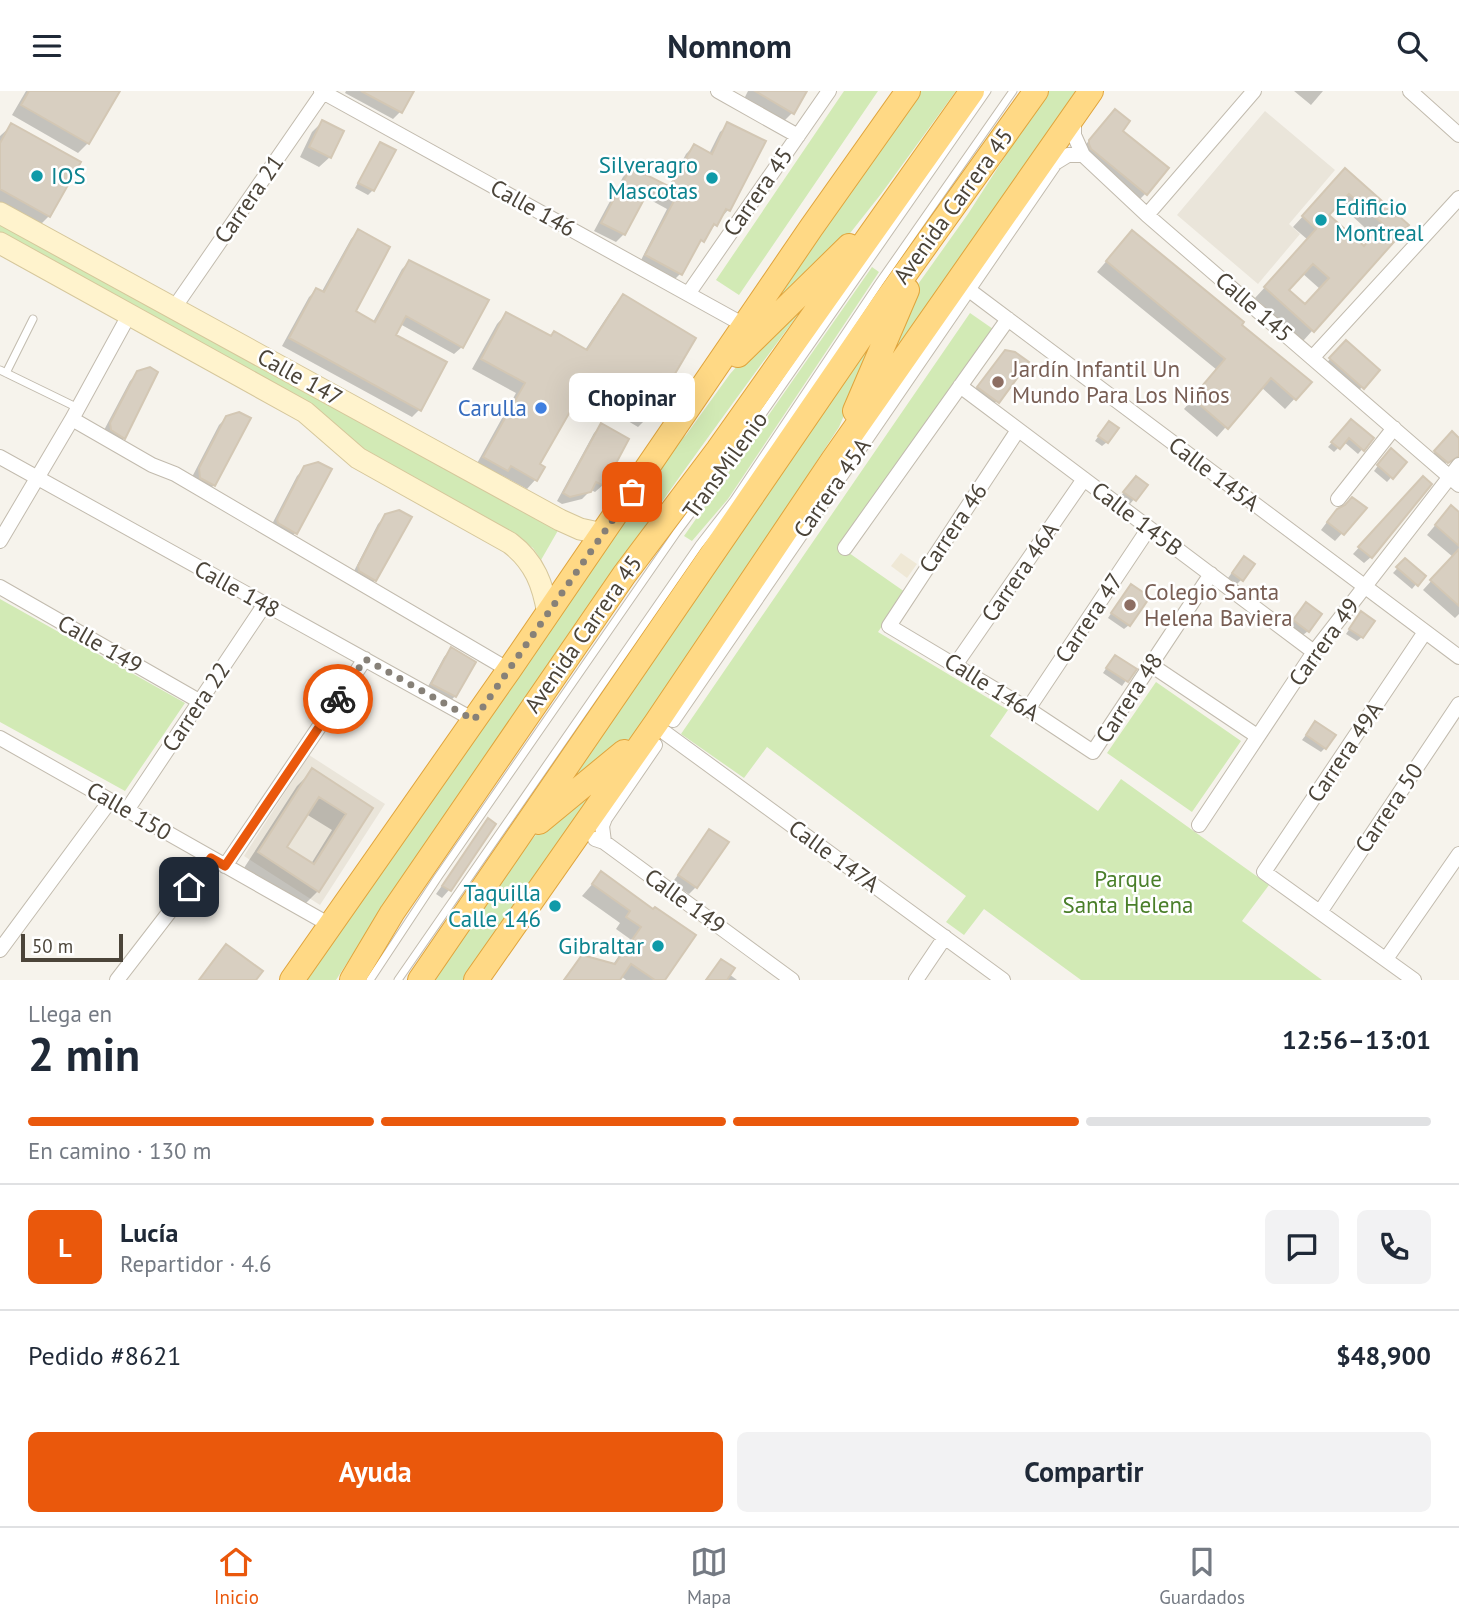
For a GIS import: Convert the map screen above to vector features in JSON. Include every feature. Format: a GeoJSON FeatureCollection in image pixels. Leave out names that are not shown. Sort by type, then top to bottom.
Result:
{"type":"FeatureCollection","features":[{"type":"Feature","properties":{"kind":"highway","name":"Avenida Carrera 45"},"geometry":{"type":"LineString","coordinates":[[292,980],[908,91]]}},
{"type":"Feature","properties":{"kind":"highway","name":"Avenida Carrera 45"},"geometry":{"type":"LineString","coordinates":[[352,980],[392,913],[624,575],[718,450],[972,91]]}},
{"type":"Feature","properties":{"kind":"highway","name":"Avenida Carrera 45"},"geometry":{"type":"LineString","coordinates":[[420,980],[927,244],[1036,91]]}},
{"type":"Feature","properties":{"kind":"highway","name":"Avenida Carrera 45"},"geometry":{"type":"LineString","coordinates":[[476,980],[573,841],[660,728],[834,460],[1091,91]]}},
{"type":"Feature","properties":{"kind":"highway"},"geometry":{"type":"LineString","coordinates":[[690,407],[779,313],[886,212]]}},
{"type":"Feature","properties":{"kind":"highway"},"geometry":{"type":"LineString","coordinates":[[834,460],[927,244]]}},
{"type":"Feature","properties":{"kind":"highway"},"geometry":{"type":"LineString","coordinates":[[512,847],[542,819],[660,728]]}},
{"type":"Feature","properties":{"kind":"main road","name":"Calle 147"},"geometry":{"type":"LineString","coordinates":[[0,213],[560,520],[580,529],[603,534]]}},
{"type":"Feature","properties":{"kind":"main road","name":"Calle 147"},"geometry":{"type":"LineString","coordinates":[[0,243],[305,412],[358,458],[510,543],[521,551],[536,571],[544,591],[548,614]]}},
{"type":"Feature","properties":{"kind":"street","name":"Calle 146"},"geometry":{"type":"LineString","coordinates":[[323,91],[744,325]]}},
{"type":"Feature","properties":{"kind":"street","name":"Carrera 21"},"geometry":{"type":"LineString","coordinates":[[174,308],[323,91]]}},
{"type":"Feature","properties":{"kind":"street"},"geometry":{"type":"LineString","coordinates":[[718,91],[798,136]]}},
{"type":"Feature","properties":{"kind":"street","name":"Carrera 45"},"geometry":{"type":"LineString","coordinates":[[688,293],[829,91]]}},
{"type":"Feature","properties":{"kind":"street"},"geometry":{"type":"LineString","coordinates":[[1147,215],[1254,91]]}},
{"type":"Feature","properties":{"kind":"street"},"geometry":{"type":"LineString","coordinates":[[1410,91],[1459,135]]}},
{"type":"Feature","properties":{"kind":"street"},"geometry":{"type":"LineString","coordinates":[[1075,114],[1074,135],[1083,155]]}},
{"type":"Feature","properties":{"kind":"street","name":"Carrera 45A"},"geometry":{"type":"LineString","coordinates":[[604,842],[602,826],[605,818],[660,728],[969,290],[1055,163],[1068,155],[1083,155]]}},
{"type":"Feature","properties":{"kind":"street","name":"Calle 145"},"geometry":{"type":"LineString","coordinates":[[1083,155],[1147,215],[1394,428],[1456,475]]}},
{"type":"Feature","properties":{"kind":"street"},"geometry":{"type":"LineString","coordinates":[[1313,357],[1459,198]]}},
{"type":"Feature","properties":{"kind":"street","name":"Calle 145A"},"geometry":{"type":"LineString","coordinates":[[969,290],[1459,657]]}},
{"type":"Feature","properties":{"kind":"street"},"geometry":{"type":"LineString","coordinates":[[0,541],[130,315]]}},
{"type":"Feature","properties":{"kind":"street","name":"Carrera 45A"},"geometry":{"type":"LineString","coordinates":[[845,548],[1008,319]]}},
{"type":"Feature","properties":{"kind":"street","name":"Calle 145B"},"geometry":{"type":"LineString","coordinates":[[960,386],[1314,652]]}},
{"type":"Feature","properties":{"kind":"street"},"geometry":{"type":"LineString","coordinates":[[75,414],[152,465],[176,474],[509,670]]}},
{"type":"Feature","properties":{"kind":"street"},"geometry":{"type":"LineString","coordinates":[[1338,499],[1394,428]]}},
{"type":"Feature","properties":{"kind":"street","name":"Carrera 46"},"geometry":{"type":"LineString","coordinates":[[889,626],[1018,430]]}},
{"type":"Feature","properties":{"kind":"street","name":"Calle 148"},"geometry":{"type":"LineString","coordinates":[[0,457],[474,720]]}},
{"type":"Feature","properties":{"kind":"street","name":"Carrera 49"},"geometry":{"type":"LineString","coordinates":[[1199,825],[1314,652],[1456,475]]}},
{"type":"Feature","properties":{"kind":"street","name":"Carrera 46A"},"geometry":{"type":"LineString","coordinates":[[956,664],[1084,479]]}},
{"type":"Feature","properties":{"kind":"street","name":"Carrera 47"},"geometry":{"type":"LineString","coordinates":[[1028,709],[1149,528]]}},
{"type":"Feature","properties":{"kind":"street","name":"Carrera 48"},"geometry":{"type":"LineString","coordinates":[[1093,752],[1211,574]]}},
{"type":"Feature","properties":{"kind":"street","name":"Calle 149"},"geometry":{"type":"LineString","coordinates":[[0,587],[199,701]]}},
{"type":"Feature","properties":{"kind":"street","name":"Carrera 22"},"geometry":{"type":"LineString","coordinates":[[127,810],[265,604]]}},
{"type":"Feature","properties":{"kind":"street","name":"Calle 146A"},"geometry":{"type":"LineString","coordinates":[[889,626],[956,664],[1093,752]]}},
{"type":"Feature","properties":{"kind":"street","name":"Carrera 49A"},"geometry":{"type":"LineString","coordinates":[[1320,912],[1264,871],[1425,632]]}},
{"type":"Feature","properties":{"kind":"street"},"geometry":{"type":"LineString","coordinates":[[225,866],[365,659]]}},
{"type":"Feature","properties":{"kind":"street"},"geometry":{"type":"LineString","coordinates":[[1151,665],[1257,736]]}},
{"type":"Feature","properties":{"kind":"street","name":"Carrera 50"},"geometry":{"type":"LineString","coordinates":[[1320,912],[1459,704]]}},
{"type":"Feature","properties":{"kind":"street","name":"Calle 147A"},"geometry":{"type":"LineString","coordinates":[[660,728],[1003,980]]}},
{"type":"Feature","properties":{"kind":"street","name":"Calle 150"},"geometry":{"type":"LineString","coordinates":[[3,745],[127,810],[330,925]]}},
{"type":"Feature","properties":{"kind":"street"},"geometry":{"type":"LineString","coordinates":[[0,950],[110,801]]}},
{"type":"Feature","properties":{"kind":"street"},"geometry":{"type":"LineString","coordinates":[[573,841],[589,838],[604,842]]}},
{"type":"Feature","properties":{"kind":"street","name":"Calle 149"},"geometry":{"type":"LineString","coordinates":[[604,842],[792,980]]}},
{"type":"Feature","properties":{"kind":"street"},"geometry":{"type":"LineString","coordinates":[[1386,959],[1459,854]]}},
{"type":"Feature","properties":{"kind":"street"},"geometry":{"type":"LineString","coordinates":[[117,980],[211,858]]}},
{"type":"Feature","properties":{"kind":"street"},"geometry":{"type":"LineString","coordinates":[[1320,912],[1414,980]]}},
{"type":"Feature","properties":{"kind":"street"},"geometry":{"type":"LineString","coordinates":[[916,980],[945,937]]}},
{"type":"Feature","properties":{"kind":"lane","name":"TransMilenio"},"geometry":{"type":"LineString","coordinates":[[370,980],[438,877],[677,532],[720,475],[987,91]]}},
{"type":"Feature","properties":{"kind":"lane","name":"TransMilenio"},"geometry":{"type":"LineString","coordinates":[[398,980],[699,545],[734,500],[879,283],[1013,91]]}},
{"type":"Feature","properties":{"kind":"lane"},"geometry":{"type":"LineString","coordinates":[[33,319],[3,371],[75,414]]}},
{"type":"Feature","properties":{"kind":"shaded area"},"geometry":{"type":"Polygon","coordinates":[[[1265,111],[1335,170],[1289,224],[1300,234],[1258,284],[1177,215],[1265,111]]]}},
{"type":"Feature","properties":{"kind":"shaded area"},"geometry":{"type":"Polygon","coordinates":[[[901,553],[917,564],[907,578],[891,566],[901,553]]]}},
{"type":"Feature","properties":{"kind":"shaded area"},"geometry":{"type":"Polygon","coordinates":[[[309,755],[385,804],[320,905],[244,856],[309,755]]]}},
{"type":"Feature","properties":{"kind":"green space"},"geometry":{"type":"Polygon","coordinates":[[[844,91],[878,91],[739,295],[716,280],[844,91]]]}},
{"type":"Feature","properties":{"kind":"green space"},"geometry":{"type":"Polygon","coordinates":[[[917,91],[956,91],[836,251],[767,312],[917,91]]]}},
{"type":"Feature","properties":{"kind":"green space"},"geometry":{"type":"Polygon","coordinates":[[[1047,91],[1082,91],[866,401],[916,287],[968,214],[1047,91]]]}},
{"type":"Feature","properties":{"kind":"green space"},"geometry":{"type":"Polygon","coordinates":[[[0,223],[560,527],[541,560],[533,548],[510,532],[368,454],[0,233],[0,223]]]}},
{"type":"Feature","properties":{"kind":"green space"},"geometry":{"type":"Polygon","coordinates":[[[872,267],[879,272],[728,499],[692,541],[684,536],[872,267]]]}},
{"type":"Feature","properties":{"kind":"green space"},"geometry":{"type":"Polygon","coordinates":[[[818,288],[585,611],[336,980],[301,980],[662,457],[686,435],[730,374],[770,329],[818,288]]]}},
{"type":"Feature","properties":{"kind":"green space","name":"Parque Santa Helena"},"geometry":{"type":"Polygon","coordinates":[[[970,313],[993,329],[839,546],[905,592],[878,632],[1008,710],[990,736],[1098,811],[1121,779],[1269,885],[1242,921],[1322,980],[1081,980],[984,909],[964,935],[946,922],[966,896],[767,747],[744,778],[681,734],[970,313]]]}},
{"type":"Feature","properties":{"kind":"green space"},"geometry":{"type":"Polygon","coordinates":[[[885,321],[839,427],[645,726],[562,795],[885,321]]]}},
{"type":"Feature","properties":{"kind":"green space"},"geometry":{"type":"Polygon","coordinates":[[[0,599],[185,703],[125,791],[0,722],[0,599]]]}},
{"type":"Feature","properties":{"kind":"green space"},"geometry":{"type":"Polygon","coordinates":[[[1156,682],[1241,741],[1192,812],[1107,753],[1156,682]]]}},
{"type":"Feature","properties":{"kind":"green space"},"geometry":{"type":"Polygon","coordinates":[[[617,765],[467,980],[429,980],[501,877],[539,831],[617,765]]]}},
{"type":"Feature","properties":{"kind":"building"},"geometry":{"type":"Polygon","coordinates":[[[29,91],[120,91],[89,144],[21,105],[29,91]]]}},
{"type":"Feature","properties":{"kind":"building"},"geometry":{"type":"Polygon","coordinates":[[[361,91],[414,91],[402,113],[361,91]]]}},
{"type":"Feature","properties":{"kind":"building"},"geometry":{"type":"Polygon","coordinates":[[[755,91],[807,91],[794,114],[755,91]]]}},
{"type":"Feature","properties":{"kind":"building"},"geometry":{"type":"Polygon","coordinates":[[[1115,109],[1130,121],[1123,131],[1169,168],[1147,195],[1091,149],[1089,144],[1089,140],[1115,109]]]}},
{"type":"Feature","properties":{"kind":"building"},"geometry":{"type":"Polygon","coordinates":[[[322,120],[344,131],[331,158],[309,147],[322,120]]]}},
{"type":"Feature","properties":{"kind":"building"},"geometry":{"type":"Polygon","coordinates":[[[727,122],[766,141],[730,211],[726,209],[717,226],[714,224],[704,242],[701,240],[682,275],[645,255],[674,201],[650,188],[625,235],[601,223],[631,167],[670,187],[694,144],[712,154],[727,122]]]}},
{"type":"Feature","properties":{"kind":"building","name":"IOS"},"geometry":{"type":"Polygon","coordinates":[[[11,123],[81,162],[50,217],[0,189],[0,143],[11,123]]]}},
{"type":"Feature","properties":{"kind":"building"},"geometry":{"type":"Polygon","coordinates":[[[380,142],[396,150],[374,191],[358,183],[380,142]]]}},
{"type":"Feature","properties":{"kind":"building"},"geometry":{"type":"Polygon","coordinates":[[[1345,168],[1409,225],[1314,332],[1264,287],[1316,229],[1302,216],[1345,168]],[[1349,194],[1329,215],[1364,246],[1383,224],[1349,194]],[[1313,264],[1289,290],[1305,304],[1329,278],[1313,264]]]}},
{"type":"Feature","properties":{"kind":"building"},"geometry":{"type":"Polygon","coordinates":[[[358,229],[390,247],[356,311],[375,322],[409,260],[489,300],[463,348],[406,316],[396,335],[447,362],[421,411],[289,338],[316,288],[324,292],[358,229]]]}},
{"type":"Feature","properties":{"kind":"building"},"geometry":{"type":"Polygon","coordinates":[[[1132,230],[1312,382],[1296,400],[1271,378],[1228,429],[1192,398],[1225,359],[1106,261],[1132,230]]]}},
{"type":"Feature","properties":{"kind":"building"},"geometry":{"type":"Polygon","coordinates":[[[623,294],[696,338],[649,418],[587,382],[540,464],[545,467],[537,481],[511,466],[508,471],[483,457],[525,383],[481,359],[506,312],[551,336],[554,331],[587,350],[623,294]]]}},
{"type":"Feature","properties":{"kind":"building"},"geometry":{"type":"Polygon","coordinates":[[[1346,340],[1380,370],[1364,389],[1329,358],[1346,340]]]}},
{"type":"Feature","properties":{"kind":"building","name":"Jardín Infantil Un Mundo Para Los Niños"},"geometry":{"type":"Polygon","coordinates":[[[1005,350],[1015,352],[1029,362],[999,403],[977,387],[1005,350]]]}},
{"type":"Feature","properties":{"kind":"building"},"geometry":{"type":"Polygon","coordinates":[[[150,367],[158,372],[125,439],[111,430],[110,423],[137,371],[150,367]]]}},
{"type":"Feature","properties":{"kind":"building"},"geometry":{"type":"Polygon","coordinates":[[[239,412],[251,418],[215,486],[200,478],[199,468],[226,416],[239,412]]]}},
{"type":"Feature","properties":{"kind":"building"},"geometry":{"type":"Polygon","coordinates":[[[1351,419],[1374,438],[1364,451],[1349,438],[1340,449],[1331,442],[1351,419]]]}},
{"type":"Feature","properties":{"kind":"building"},"geometry":{"type":"Polygon","coordinates":[[[1109,421],[1119,428],[1108,443],[1098,436],[1109,421]]]}},
{"type":"Feature","properties":{"kind":"building"},"geometry":{"type":"Polygon","coordinates":[[[601,423],[629,439],[604,486],[596,482],[591,492],[570,497],[563,493],[601,423]]]}},
{"type":"Feature","properties":{"kind":"building"},"geometry":{"type":"Polygon","coordinates":[[[1452,431],[1459,438],[1459,456],[1448,463],[1434,451],[1452,431]]]}},
{"type":"Feature","properties":{"kind":"building"},"geometry":{"type":"Polygon","coordinates":[[[1391,448],[1407,462],[1393,479],[1377,465],[1391,448]]]}},
{"type":"Feature","properties":{"kind":"building"},"geometry":{"type":"Polygon","coordinates":[[[318,462],[332,469],[297,534],[278,523],[277,519],[304,466],[318,462]]]}},
{"type":"Feature","properties":{"kind":"building"},"geometry":{"type":"Polygon","coordinates":[[[1136,476],[1148,485],[1136,501],[1123,492],[1136,476]]]}},
{"type":"Feature","properties":{"kind":"building"},"geometry":{"type":"Polygon","coordinates":[[[1423,476],[1432,484],[1372,558],[1358,547],[1423,476]]]}},
{"type":"Feature","properties":{"kind":"building"},"geometry":{"type":"Polygon","coordinates":[[[1352,497],[1367,508],[1344,535],[1327,522],[1337,509],[1352,497]]]}},
{"type":"Feature","properties":{"kind":"building"},"geometry":{"type":"Polygon","coordinates":[[[1451,505],[1459,512],[1459,546],[1435,525],[1451,505]]]}},
{"type":"Feature","properties":{"kind":"building"},"geometry":{"type":"Polygon","coordinates":[[[399,510],[412,517],[376,581],[359,571],[358,566],[385,514],[399,510]]]}},
{"type":"Feature","properties":{"kind":"building"},"geometry":{"type":"Polygon","coordinates":[[[1459,549],[1459,606],[1430,580],[1459,549]]]}},
{"type":"Feature","properties":{"kind":"building"},"geometry":{"type":"Polygon","coordinates":[[[1244,556],[1255,564],[1243,581],[1232,573],[1244,556]]]}},
{"type":"Feature","properties":{"kind":"building"},"geometry":{"type":"Polygon","coordinates":[[[1405,558],[1426,576],[1418,586],[1396,567],[1405,558]]]}},
{"type":"Feature","properties":{"kind":"building","name":"Colegio Santa Helena Baviera"},"geometry":{"type":"Polygon","coordinates":[[[1131,584],[1150,597],[1130,626],[1111,613],[1131,584]]]}},
{"type":"Feature","properties":{"kind":"building"},"geometry":{"type":"Polygon","coordinates":[[[1306,602],[1322,614],[1309,632],[1293,620],[1306,602]]]}},
{"type":"Feature","properties":{"kind":"building"},"geometry":{"type":"Polygon","coordinates":[[[1361,611],[1375,621],[1363,638],[1349,629],[1361,611]]]}},
{"type":"Feature","properties":{"kind":"building"},"geometry":{"type":"Polygon","coordinates":[[[451,647],[476,662],[456,697],[431,684],[451,647]]]}},
{"type":"Feature","properties":{"kind":"building"},"geometry":{"type":"Polygon","coordinates":[[[1115,655],[1137,669],[1128,682],[1106,668],[1115,655]]]}},
{"type":"Feature","properties":{"kind":"building"},"geometry":{"type":"Polygon","coordinates":[[[1315,721],[1336,735],[1326,749],[1306,735],[1315,721]]]}},
{"type":"Feature","properties":{"kind":"building"},"geometry":{"type":"Polygon","coordinates":[[[312,768],[373,808],[319,892],[258,852],[312,768]],[[319,797],[287,847],[314,864],[346,814],[319,797]]]}},
{"type":"Feature","properties":{"kind":"building"},"geometry":{"type":"Polygon","coordinates":[[[488,818],[496,824],[451,891],[442,886],[488,818]]]}},
{"type":"Feature","properties":{"kind":"building"},"geometry":{"type":"Polygon","coordinates":[[[709,829],[729,842],[697,888],[678,875],[709,829]]]}},
{"type":"Feature","properties":{"kind":"building"},"geometry":{"type":"Polygon","coordinates":[[[601,871],[653,909],[655,907],[696,935],[665,980],[655,980],[631,964],[620,980],[564,980],[582,955],[615,964],[641,927],[626,917],[630,911],[592,884],[601,871]]]}},
{"type":"Feature","properties":{"kind":"building"},"geometry":{"type":"Polygon","coordinates":[[[226,944],[263,971],[256,980],[199,980],[226,944]]]}},
{"type":"Feature","properties":{"kind":"building"},"geometry":{"type":"Polygon","coordinates":[[[721,959],[735,968],[727,980],[706,980],[721,959]]]}},
{"type":"Feature","properties":{"kind":"way so far"},"geometry":{"type":"LineString","coordinates":[[338,699],[365,659],[474,720],[632,492]]}},
{"type":"Feature","properties":{"kind":"place","name":"IOS"},"geometry":{"type":"Point","coordinates":[37,176]}},
{"type":"Feature","properties":{"kind":"place","name":"Silveragro Mascotas"},"geometry":{"type":"Point","coordinates":[712,178]}},
{"type":"Feature","properties":{"kind":"place","name":"Edificio Montreal"},"geometry":{"type":"Point","coordinates":[1321,220]}},
{"type":"Feature","properties":{"kind":"place","name":"Jardín Infantil Un Mundo Para Los Niños"},"geometry":{"type":"Point","coordinates":[998,382]}},
{"type":"Feature","properties":{"kind":"place","name":"Carulla"},"geometry":{"type":"Point","coordinates":[541,408]}},
{"type":"Feature","properties":{"kind":"place","name":"Chopinar"},"geometry":{"type":"Point","coordinates":[632,492]}},
{"type":"Feature","properties":{"kind":"place","name":"Colegio Santa Helena Baviera"},"geometry":{"type":"Point","coordinates":[1130,605]}},
{"type":"Feature","properties":{"kind":"place","name":"Taquilla Calle 146"},"geometry":{"type":"Point","coordinates":[555,906]}},
{"type":"Feature","properties":{"kind":"place","name":"Gibraltar"},"geometry":{"type":"Point","coordinates":[658,946]}},
{"type":"Feature","properties":{"kind":"route"},"geometry":{"type":"LineString","coordinates":[[189,887],[211,858],[225,866],[338,699]]}}]}
